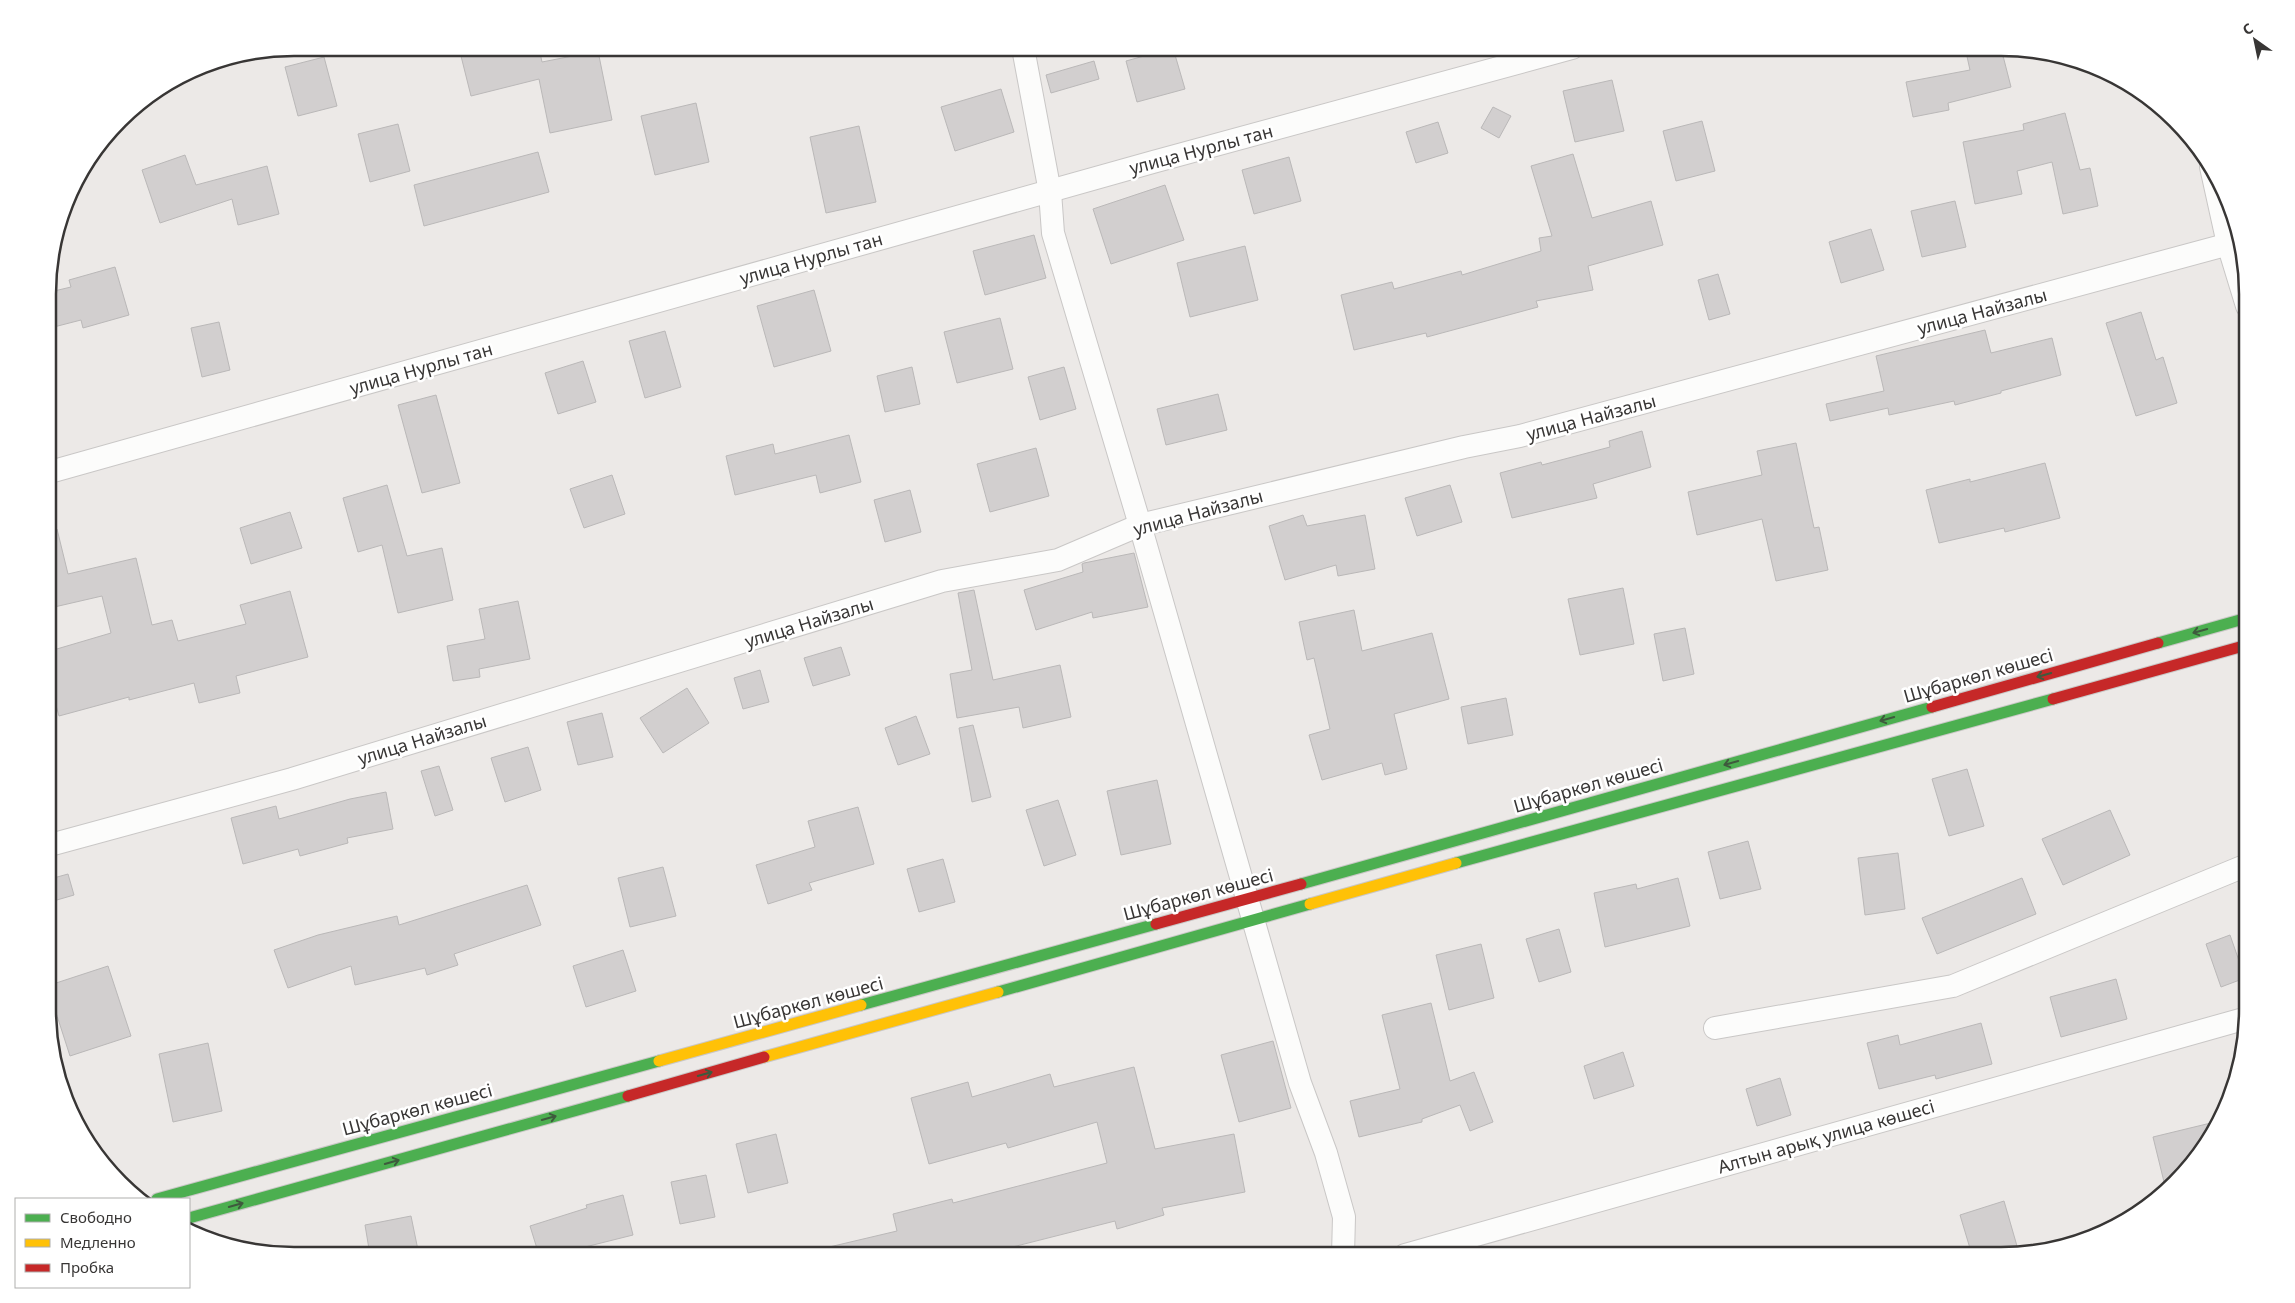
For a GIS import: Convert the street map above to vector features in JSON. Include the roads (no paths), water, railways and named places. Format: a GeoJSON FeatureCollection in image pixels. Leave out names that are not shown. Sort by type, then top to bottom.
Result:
{"type":"FeatureCollection","features":[{"type":"Feature","properties":{"kind":"street"},"geometry":{"type":"LineString","coordinates":[[1024,56],[1050,192],[1053,233],[1140,524],[1300,1083],[1326,1153],[1342,1208],[1344,1217],[1343,1247]]}},
{"type":"Feature","properties":{"kind":"street","name":"улица Нурлы тан"},"geometry":{"type":"LineString","coordinates":[[56,470],[1543,56]]}},
{"type":"Feature","properties":{"kind":"street","name":"улица Найзалы"},"geometry":{"type":"LineString","coordinates":[[56,843],[292,779],[942,581],[1058,560],[1140,524],[1464,447],[1520,436],[2233,242]]}},
{"type":"Feature","properties":{"kind":"street","name":"Шұбаркөл көшесі"},"geometry":{"type":"LineString","coordinates":[[161,1198],[1247,899],[2239,620]]}},
{"type":"Feature","properties":{"kind":"street"},"geometry":{"type":"LineString","coordinates":[[190,1218],[1348,893],[2239,647]]}},
{"type":"Feature","properties":{"kind":"street"},"geometry":{"type":"LineString","coordinates":[[1715,1028],[1953,986],[2239,868]]}},
{"type":"Feature","properties":{"kind":"street","name":"Алтын арық улица көшесі"},"geometry":{"type":"LineString","coordinates":[[1432,1247],[2238,1020]]}}]}
